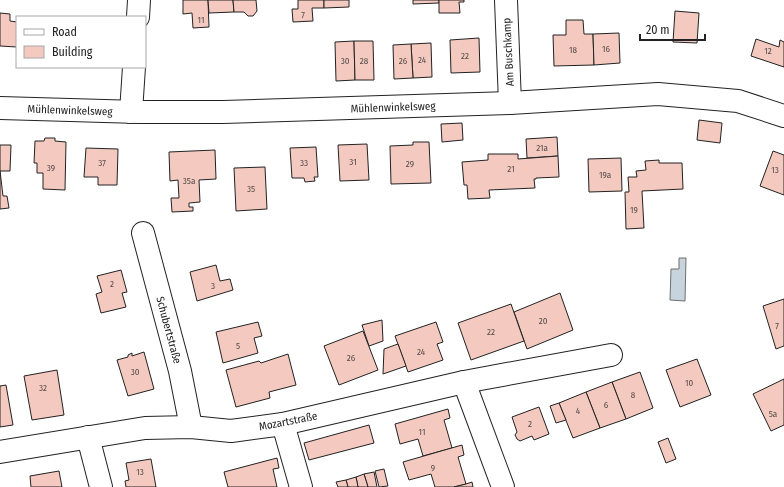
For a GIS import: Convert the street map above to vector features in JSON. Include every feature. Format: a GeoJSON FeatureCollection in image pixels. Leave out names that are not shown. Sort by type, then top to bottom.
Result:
{"type":"FeatureCollection","features":[{"type":"Feature","properties":{"kind":"street"},"geometry":{"type":"LineString","coordinates":[[138,16],[139,0]]}},
{"type":"Feature","properties":{"kind":"street","name":"Am Buschkamp"},"geometry":{"type":"LineString","coordinates":[[506,0],[510,103]]}},
{"type":"Feature","properties":{"kind":"street"},"geometry":{"type":"LineString","coordinates":[[131,112],[134,68]]}},
{"type":"Feature","properties":{"kind":"street","name":"Mühlenwinkelsweg"},"geometry":{"type":"LineString","coordinates":[[0,108],[131,112],[223,112],[510,103],[658,94],[738,101],[784,116]]}},
{"type":"Feature","properties":{"kind":"street","name":"Schubertstraße"},"geometry":{"type":"LineString","coordinates":[[143,233],[180,371],[191,427]]}},
{"type":"Feature","properties":{"kind":"street","name":"Mozartstraße"},"geometry":{"type":"LineString","coordinates":[[0,452],[145,428],[191,427],[231,431],[283,424],[464,382],[610,355]]}},
{"type":"Feature","properties":{"kind":"street"},"geometry":{"type":"LineString","coordinates":[[464,382],[503,487]]}},
{"type":"Feature","properties":{"kind":"street"},"geometry":{"type":"LineString","coordinates":[[283,424],[301,487]]}},
{"type":"Feature","properties":{"kind":"street"},"geometry":{"type":"LineString","coordinates":[[88,437],[101,487]]}},
{"type":"Feature","properties":{"kind":"shaded area"},"geometry":{"type":"Polygon","coordinates":[[[679,258],[686,258],[685,301],[670,300],[671,269],[679,269],[679,258]]]}},
{"type":"Feature","properties":{"kind":"building"},"geometry":{"type":"Polygon","coordinates":[[[183,0],[208,0],[209,27],[193,28],[192,13],[183,14],[183,0]]]}},
{"type":"Feature","properties":{"kind":"building"},"geometry":{"type":"Polygon","coordinates":[[[208,0],[233,0],[234,12],[209,13],[208,0]]]}},
{"type":"Feature","properties":{"kind":"building"},"geometry":{"type":"Polygon","coordinates":[[[233,0],[256,0],[257,11],[253,16],[248,16],[244,12],[234,12],[233,0]]]}},
{"type":"Feature","properties":{"kind":"building"},"geometry":{"type":"Polygon","coordinates":[[[298,0],[324,0],[324,8],[312,8],[313,21],[293,22],[292,9],[298,9],[298,0]]]}},
{"type":"Feature","properties":{"kind":"building"},"geometry":{"type":"Polygon","coordinates":[[[324,0],[349,0],[349,7],[324,8],[324,0]]]}},
{"type":"Feature","properties":{"kind":"building"},"geometry":{"type":"Polygon","coordinates":[[[413,0],[439,0],[439,3],[413,4],[413,0]]]}},
{"type":"Feature","properties":{"kind":"building"},"geometry":{"type":"Polygon","coordinates":[[[439,0],[464,0],[464,2],[459,2],[460,13],[439,13],[439,0]]]}},
{"type":"Feature","properties":{"kind":"building"},"geometry":{"type":"Polygon","coordinates":[[[675,11],[699,13],[697,43],[673,42],[675,11]]]}},
{"type":"Feature","properties":{"kind":"building"},"geometry":{"type":"Polygon","coordinates":[[[0,13],[10,14],[10,21],[16,22],[16,47],[0,46],[0,13]]]}},
{"type":"Feature","properties":{"kind":"building"},"geometry":{"type":"Polygon","coordinates":[[[566,20],[583,20],[584,34],[593,34],[594,65],[554,66],[553,35],[566,35],[566,20]]]}},
{"type":"Feature","properties":{"kind":"building"},"geometry":{"type":"Polygon","coordinates":[[[619,33],[620,63],[594,65],[593,34],[619,33]]]}},
{"type":"Feature","properties":{"kind":"building"},"geometry":{"type":"Polygon","coordinates":[[[479,38],[480,72],[451,73],[450,40],[479,38]]]}},
{"type":"Feature","properties":{"kind":"building"},"geometry":{"type":"Polygon","coordinates":[[[756,39],[779,47],[780,40],[784,42],[784,67],[751,56],[756,39]]]}},
{"type":"Feature","properties":{"kind":"building"},"geometry":{"type":"Polygon","coordinates":[[[354,41],[355,80],[336,81],[335,42],[354,41]]]}},
{"type":"Feature","properties":{"kind":"building"},"geometry":{"type":"Polygon","coordinates":[[[354,41],[373,41],[374,80],[355,80],[354,41]]]}},
{"type":"Feature","properties":{"kind":"building"},"geometry":{"type":"Polygon","coordinates":[[[431,43],[432,77],[413,78],[411,44],[431,43]]]}},
{"type":"Feature","properties":{"kind":"building"},"geometry":{"type":"Polygon","coordinates":[[[411,44],[413,78],[394,79],[393,45],[411,44]]]}},
{"type":"Feature","properties":{"kind":"building"},"geometry":{"type":"Polygon","coordinates":[[[699,120],[722,123],[720,143],[697,140],[699,120]]]}},
{"type":"Feature","properties":{"kind":"building"},"geometry":{"type":"Polygon","coordinates":[[[462,123],[463,140],[442,142],[441,124],[462,123]]]}},
{"type":"Feature","properties":{"kind":"building"},"geometry":{"type":"Polygon","coordinates":[[[557,137],[558,156],[527,158],[526,139],[557,137]]]}},
{"type":"Feature","properties":{"kind":"building"},"geometry":{"type":"Polygon","coordinates":[[[45,138],[55,138],[55,141],[66,142],[65,190],[43,189],[43,173],[37,173],[37,163],[34,163],[35,141],[44,141],[45,138]]]}},
{"type":"Feature","properties":{"kind":"building"},"geometry":{"type":"Polygon","coordinates":[[[413,142],[429,142],[431,183],[391,184],[390,146],[413,145],[413,142]]]}},
{"type":"Feature","properties":{"kind":"building"},"geometry":{"type":"Polygon","coordinates":[[[367,144],[369,180],[340,181],[338,145],[367,144]]]}},
{"type":"Feature","properties":{"kind":"building"},"geometry":{"type":"Polygon","coordinates":[[[0,145],[11,145],[10,171],[0,171],[0,145]]]}},
{"type":"Feature","properties":{"kind":"building"},"geometry":{"type":"Polygon","coordinates":[[[316,147],[318,177],[314,177],[315,181],[305,182],[304,178],[292,178],[290,148],[316,147]]]}},
{"type":"Feature","properties":{"kind":"building"},"geometry":{"type":"Polygon","coordinates":[[[86,148],[118,149],[117,185],[98,185],[98,177],[84,177],[86,148]]]}},
{"type":"Feature","properties":{"kind":"building"},"geometry":{"type":"Polygon","coordinates":[[[215,150],[216,179],[199,180],[200,202],[189,203],[189,207],[193,207],[193,211],[172,212],[171,198],[179,198],[178,180],[170,181],[169,152],[215,150]]]}},
{"type":"Feature","properties":{"kind":"building"},"geometry":{"type":"Polygon","coordinates":[[[773,151],[784,155],[784,195],[760,186],[773,151]]]}},
{"type":"Feature","properties":{"kind":"building"},"geometry":{"type":"Polygon","coordinates":[[[488,154],[518,154],[518,159],[558,156],[559,177],[536,178],[534,179],[535,188],[489,190],[490,198],[468,199],[467,185],[464,185],[462,162],[488,160],[488,154]]]}},
{"type":"Feature","properties":{"kind":"building"},"geometry":{"type":"Polygon","coordinates":[[[621,158],[622,191],[589,192],[588,159],[621,158]]]}},
{"type":"Feature","properties":{"kind":"building"},"geometry":{"type":"Polygon","coordinates":[[[659,160],[659,163],[682,163],[683,189],[642,191],[644,228],[626,229],[625,192],[629,192],[628,177],[637,177],[636,171],[646,170],[645,161],[659,160]]]}},
{"type":"Feature","properties":{"kind":"building"},"geometry":{"type":"Polygon","coordinates":[[[265,167],[267,209],[236,211],[234,168],[265,167]]]}},
{"type":"Feature","properties":{"kind":"building"},"geometry":{"type":"Polygon","coordinates":[[[0,171],[3,196],[7,196],[9,208],[0,209],[0,171]]]}},
{"type":"Feature","properties":{"kind":"building"},"geometry":{"type":"Polygon","coordinates":[[[216,265],[220,281],[230,279],[233,290],[197,301],[190,272],[216,265]]]}},
{"type":"Feature","properties":{"kind":"building"},"geometry":{"type":"Polygon","coordinates":[[[121,270],[127,292],[122,293],[126,307],[101,313],[96,294],[102,292],[97,276],[121,270]]]}},
{"type":"Feature","properties":{"kind":"building"},"geometry":{"type":"Polygon","coordinates":[[[560,293],[573,330],[527,349],[514,312],[560,293]]]}},
{"type":"Feature","properties":{"kind":"building"},"geometry":{"type":"Polygon","coordinates":[[[784,299],[784,346],[776,349],[763,306],[784,299]]]}},
{"type":"Feature","properties":{"kind":"building"},"geometry":{"type":"Polygon","coordinates":[[[511,304],[524,341],[471,360],[458,323],[511,304]]]}},
{"type":"Feature","properties":{"kind":"building"},"geometry":{"type":"Polygon","coordinates":[[[382,320],[383,341],[369,346],[362,325],[382,320]]]}},
{"type":"Feature","properties":{"kind":"building"},"geometry":{"type":"Polygon","coordinates":[[[258,322],[262,336],[254,338],[258,353],[223,363],[216,332],[258,322]]]}},
{"type":"Feature","properties":{"kind":"building"},"geometry":{"type":"Polygon","coordinates":[[[436,322],[443,342],[437,344],[443,360],[408,372],[395,336],[436,322]]]}},
{"type":"Feature","properties":{"kind":"building"},"geometry":{"type":"Polygon","coordinates":[[[363,331],[378,370],[339,385],[324,346],[363,331]]]}},
{"type":"Feature","properties":{"kind":"building"},"geometry":{"type":"Polygon","coordinates":[[[398,344],[406,366],[383,374],[384,349],[398,344]]]}},
{"type":"Feature","properties":{"kind":"building"},"geometry":{"type":"Polygon","coordinates":[[[144,352],[154,389],[128,396],[117,360],[128,357],[128,355],[132,353],[132,356],[144,352]]]}},
{"type":"Feature","properties":{"kind":"building"},"geometry":{"type":"Polygon","coordinates":[[[288,354],[296,385],[269,392],[270,398],[236,407],[226,370],[259,361],[261,363],[288,354]]]}},
{"type":"Feature","properties":{"kind":"building"},"geometry":{"type":"Polygon","coordinates":[[[697,359],[711,395],[680,407],[666,370],[697,359]]]}},
{"type":"Feature","properties":{"kind":"building"},"geometry":{"type":"Polygon","coordinates":[[[57,370],[64,415],[32,420],[24,376],[57,370]]]}},
{"type":"Feature","properties":{"kind":"building"},"geometry":{"type":"Polygon","coordinates":[[[640,372],[653,408],[626,419],[612,382],[640,372]]]}},
{"type":"Feature","properties":{"kind":"building"},"geometry":{"type":"Polygon","coordinates":[[[784,379],[784,425],[771,431],[753,394],[784,379]]]}},
{"type":"Feature","properties":{"kind":"building"},"geometry":{"type":"Polygon","coordinates":[[[612,382],[626,419],[600,428],[586,392],[612,382]]]}},
{"type":"Feature","properties":{"kind":"building"},"geometry":{"type":"Polygon","coordinates":[[[6,385],[13,425],[0,427],[0,386],[6,385]]]}},
{"type":"Feature","properties":{"kind":"building"},"geometry":{"type":"Polygon","coordinates":[[[586,392],[600,428],[573,438],[559,403],[586,392]]]}},
{"type":"Feature","properties":{"kind":"building"},"geometry":{"type":"Polygon","coordinates":[[[559,403],[566,420],[556,423],[550,406],[559,403]]]}},
{"type":"Feature","properties":{"kind":"building"},"geometry":{"type":"Polygon","coordinates":[[[539,407],[549,434],[534,440],[532,436],[520,441],[515,435],[517,432],[512,417],[539,407]]]}},
{"type":"Feature","properties":{"kind":"building"},"geometry":{"type":"Polygon","coordinates":[[[448,409],[450,418],[444,420],[452,448],[423,456],[418,439],[400,444],[395,424],[448,409]]]}},
{"type":"Feature","properties":{"kind":"building"},"geometry":{"type":"Polygon","coordinates":[[[369,425],[374,443],[309,460],[304,443],[369,425]]]}},
{"type":"Feature","properties":{"kind":"building"},"geometry":{"type":"Polygon","coordinates":[[[668,438],[676,459],[666,463],[658,442],[668,438]]]}},
{"type":"Feature","properties":{"kind":"building"},"geometry":{"type":"Polygon","coordinates":[[[462,445],[464,455],[458,457],[466,484],[454,487],[435,487],[431,474],[409,480],[403,462],[462,445]]]}},
{"type":"Feature","properties":{"kind":"building"},"geometry":{"type":"Polygon","coordinates":[[[277,458],[279,468],[273,469],[277,487],[228,487],[224,472],[277,458]]]}},
{"type":"Feature","properties":{"kind":"building"},"geometry":{"type":"Polygon","coordinates":[[[151,459],[156,487],[126,487],[125,481],[129,480],[126,463],[151,459]]]}},
{"type":"Feature","properties":{"kind":"building"},"geometry":{"type":"Polygon","coordinates":[[[384,469],[388,486],[379,487],[375,471],[384,469]]]}},
{"type":"Feature","properties":{"kind":"building"},"geometry":{"type":"Polygon","coordinates":[[[59,471],[62,487],[31,487],[30,476],[59,471]]]}},
{"type":"Feature","properties":{"kind":"building"},"geometry":{"type":"Polygon","coordinates":[[[374,472],[377,487],[368,487],[364,474],[374,472]]]}},
{"type":"Feature","properties":{"kind":"building"},"geometry":{"type":"Polygon","coordinates":[[[364,474],[368,487],[358,487],[356,477],[364,474]]]}},
{"type":"Feature","properties":{"kind":"building"},"geometry":{"type":"Polygon","coordinates":[[[356,477],[358,487],[348,487],[346,480],[356,477]]]}},
{"type":"Feature","properties":{"kind":"building"},"geometry":{"type":"Polygon","coordinates":[[[346,480],[348,487],[338,487],[336,482],[346,480]]]}},
{"type":"Feature","properties":{"kind":"building"},"geometry":{"type":"Polygon","coordinates":[[[472,482],[473,487],[454,487],[466,484],[472,482]]]}}]}
